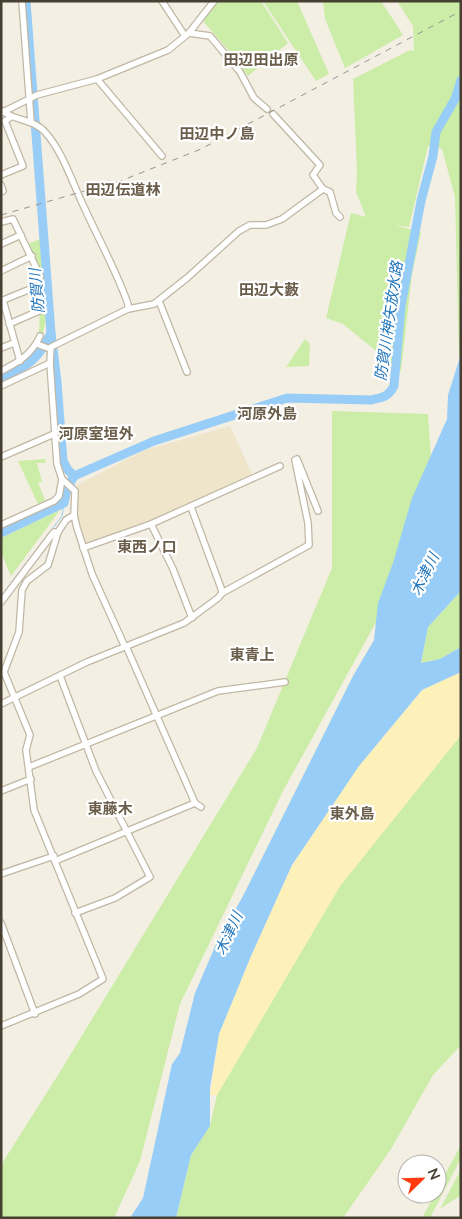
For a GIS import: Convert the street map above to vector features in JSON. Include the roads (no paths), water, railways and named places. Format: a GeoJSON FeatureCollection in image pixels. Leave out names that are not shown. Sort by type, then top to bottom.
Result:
{"type":"FeatureCollection","features":[{"type":"Feature","properties":{"kind":"street"},"geometry":{"type":"LineString","coordinates":[[22,1],[32,123]]}},
{"type":"Feature","properties":{"kind":"street"},"geometry":{"type":"LineString","coordinates":[[162,1],[187,34],[210,36],[240,72],[254,98],[268,109]]}},
{"type":"Feature","properties":{"kind":"street"},"geometry":{"type":"LineString","coordinates":[[2,112],[37,95],[97,79],[158,55],[187,34],[214,1]]}},
{"type":"Feature","properties":{"kind":"street"},"geometry":{"type":"LineString","coordinates":[[97,79],[162,156]]}},
{"type":"Feature","properties":{"kind":"street"},"geometry":{"type":"LineString","coordinates":[[2,112],[11,117],[40,126],[57,150],[118,274],[128,304],[128,310]]}},
{"type":"Feature","properties":{"kind":"street"},"geometry":{"type":"LineString","coordinates":[[273,114],[320,165],[313,175],[323,189],[330,192],[336,213],[340,217]]}},
{"type":"Feature","properties":{"kind":"street"},"geometry":{"type":"LineString","coordinates":[[1,175],[23,166],[5,121],[11,117]]}},
{"type":"Feature","properties":{"kind":"street"},"geometry":{"type":"LineString","coordinates":[[1,186],[3,191],[1,192]]}},
{"type":"Feature","properties":{"kind":"street"},"geometry":{"type":"LineString","coordinates":[[38,344],[51,347],[128,310],[146,307],[159,301],[238,231],[250,225],[266,225],[282,219],[323,189]]}},
{"type":"Feature","properties":{"kind":"street"},"geometry":{"type":"LineString","coordinates":[[1,222],[13,219],[40,276],[39,311],[9,324]]}},
{"type":"Feature","properties":{"kind":"street"},"geometry":{"type":"LineString","coordinates":[[1,244],[21,235]]}},
{"type":"Feature","properties":{"kind":"street"},"geometry":{"type":"LineString","coordinates":[[1,272],[32,256]]}},
{"type":"Feature","properties":{"kind":"street"},"geometry":{"type":"LineString","coordinates":[[20,361],[2,301],[40,285]]}},
{"type":"Feature","properties":{"kind":"street"},"geometry":{"type":"LineString","coordinates":[[159,301],[186,372]]}},
{"type":"Feature","properties":{"kind":"street"},"geometry":{"type":"LineString","coordinates":[[1,370],[20,361],[38,344],[40,336]]}},
{"type":"Feature","properties":{"kind":"street"},"geometry":{"type":"LineString","coordinates":[[1,348],[14,343]]}},
{"type":"Feature","properties":{"kind":"street"},"geometry":{"type":"LineString","coordinates":[[51,347],[50,363],[58,472],[73,489],[75,495],[74,515],[92,574],[195,803],[201,807]]}},
{"type":"Feature","properties":{"kind":"street"},"geometry":{"type":"LineString","coordinates":[[1,386],[50,363]]}},
{"type":"Feature","properties":{"kind":"street"},"geometry":{"type":"LineString","coordinates":[[1,457],[54,434]]}},
{"type":"Feature","properties":{"kind":"street"},"geometry":{"type":"LineString","coordinates":[[1,704],[126,646],[192,618],[222,593],[309,545],[308,523],[295,460],[297,459],[318,511]]}},
{"type":"Feature","properties":{"kind":"street"},"geometry":{"type":"LineString","coordinates":[[83,548],[151,524],[280,466]]}},
{"type":"Feature","properties":{"kind":"street"},"geometry":{"type":"LineString","coordinates":[[1,525],[54,501],[64,480]]}},
{"type":"Feature","properties":{"kind":"street"},"geometry":{"type":"LineString","coordinates":[[191,507],[222,593]]}},
{"type":"Feature","properties":{"kind":"street"},"geometry":{"type":"LineString","coordinates":[[1,1026],[35,1014],[79,994],[103,979],[34,810],[26,750],[30,735],[4,672],[19,632],[22,590],[27,581],[48,565],[58,532],[66,520],[74,515]]}},
{"type":"Feature","properties":{"kind":"street"},"geometry":{"type":"LineString","coordinates":[[151,524],[173,569],[192,618]]}},
{"type":"Feature","properties":{"kind":"street"},"geometry":{"type":"LineString","coordinates":[[1,602],[54,532],[58,532]]}},
{"type":"Feature","properties":{"kind":"street"},"geometry":{"type":"LineString","coordinates":[[60,676],[96,771],[150,877],[148,880],[115,898],[75,913]]}},
{"type":"Feature","properties":{"kind":"street"},"geometry":{"type":"LineString","coordinates":[[29,766],[218,691],[285,682]]}},
{"type":"Feature","properties":{"kind":"street"},"geometry":{"type":"LineString","coordinates":[[1,791],[31,780]]}},
{"type":"Feature","properties":{"kind":"street"},"geometry":{"type":"LineString","coordinates":[[1,874],[127,833],[195,803]]}},
{"type":"Feature","properties":{"kind":"street"},"geometry":{"type":"LineString","coordinates":[[1,923],[35,1014]]}},
{"type":"Feature","properties":{"kind":"water","name":"木津川"},"geometry":{"type":"Polygon","coordinates":[[[461,354],[461,591],[428,627],[421,663],[440,659],[461,647],[461,672],[422,690],[359,766],[292,865],[251,956],[219,1034],[210,1088],[210,1126],[191,1155],[176,1218],[130,1218],[143,1198],[172,1064],[180,1053],[195,993],[217,942],[243,896],[353,676],[374,640],[378,603],[393,563],[412,498],[447,419],[448,395],[461,354]]]}},
{"type":"Feature","properties":{"kind":"waterway","name":"防賀川"},"geometry":{"type":"LineString","coordinates":[[26,1],[51,333],[63,461],[74,476]]}},
{"type":"Feature","properties":{"kind":"waterway","name":"防賀川神矢放水路"},"geometry":{"type":"LineString","coordinates":[[74,476],[154,441],[287,398],[371,400],[382,398],[389,393],[394,386],[401,306],[421,201],[433,156],[436,132],[455,99],[461,80]]}},
{"type":"Feature","properties":{"kind":"waterway"},"geometry":{"type":"LineString","coordinates":[[1,378],[25,366],[37,356],[51,333]]}},
{"type":"Feature","properties":{"kind":"waterway","name":"防賀川"},"geometry":{"type":"LineString","coordinates":[[1,533],[64,503],[67,489],[74,476]]}},
{"type":"Feature","properties":{"kind":"waterway"},"geometry":{"type":"LineString","coordinates":[[1,596],[62,516],[64,503]]}},
{"type":"Feature","properties":{"kind":"railway"},"geometry":{"type":"LineString","coordinates":[[1,215],[123,180],[201,149],[461,11]]}},
{"type":"Feature","properties":{"kind":"district","name":"田辺田出原"},"geometry":{"type":"Point","coordinates":[261,59]}},
{"type":"Feature","properties":{"kind":"district","name":"田辺中ノ島"},"geometry":{"type":"Point","coordinates":[217,133]}},
{"type":"Feature","properties":{"kind":"district","name":"田辺伝道林"},"geometry":{"type":"Point","coordinates":[123,189]}},
{"type":"Feature","properties":{"kind":"district","name":"田辺大藪"},"geometry":{"type":"Point","coordinates":[269,289]}},
{"type":"Feature","properties":{"kind":"district","name":"河原外島"},"geometry":{"type":"Point","coordinates":[267,413]}},
{"type":"Feature","properties":{"kind":"district","name":"河原室垣外"},"geometry":{"type":"Point","coordinates":[96,433]}},
{"type":"Feature","properties":{"kind":"district","name":"東西ノ口"},"geometry":{"type":"Point","coordinates":[147,546]}},
{"type":"Feature","properties":{"kind":"district","name":"東青上"},"geometry":{"type":"Point","coordinates":[252,654]}},
{"type":"Feature","properties":{"kind":"district","name":"東藤木"},"geometry":{"type":"Point","coordinates":[110,808]}},
{"type":"Feature","properties":{"kind":"district","name":"東外島"},"geometry":{"type":"Point","coordinates":[352,813]}}]}
